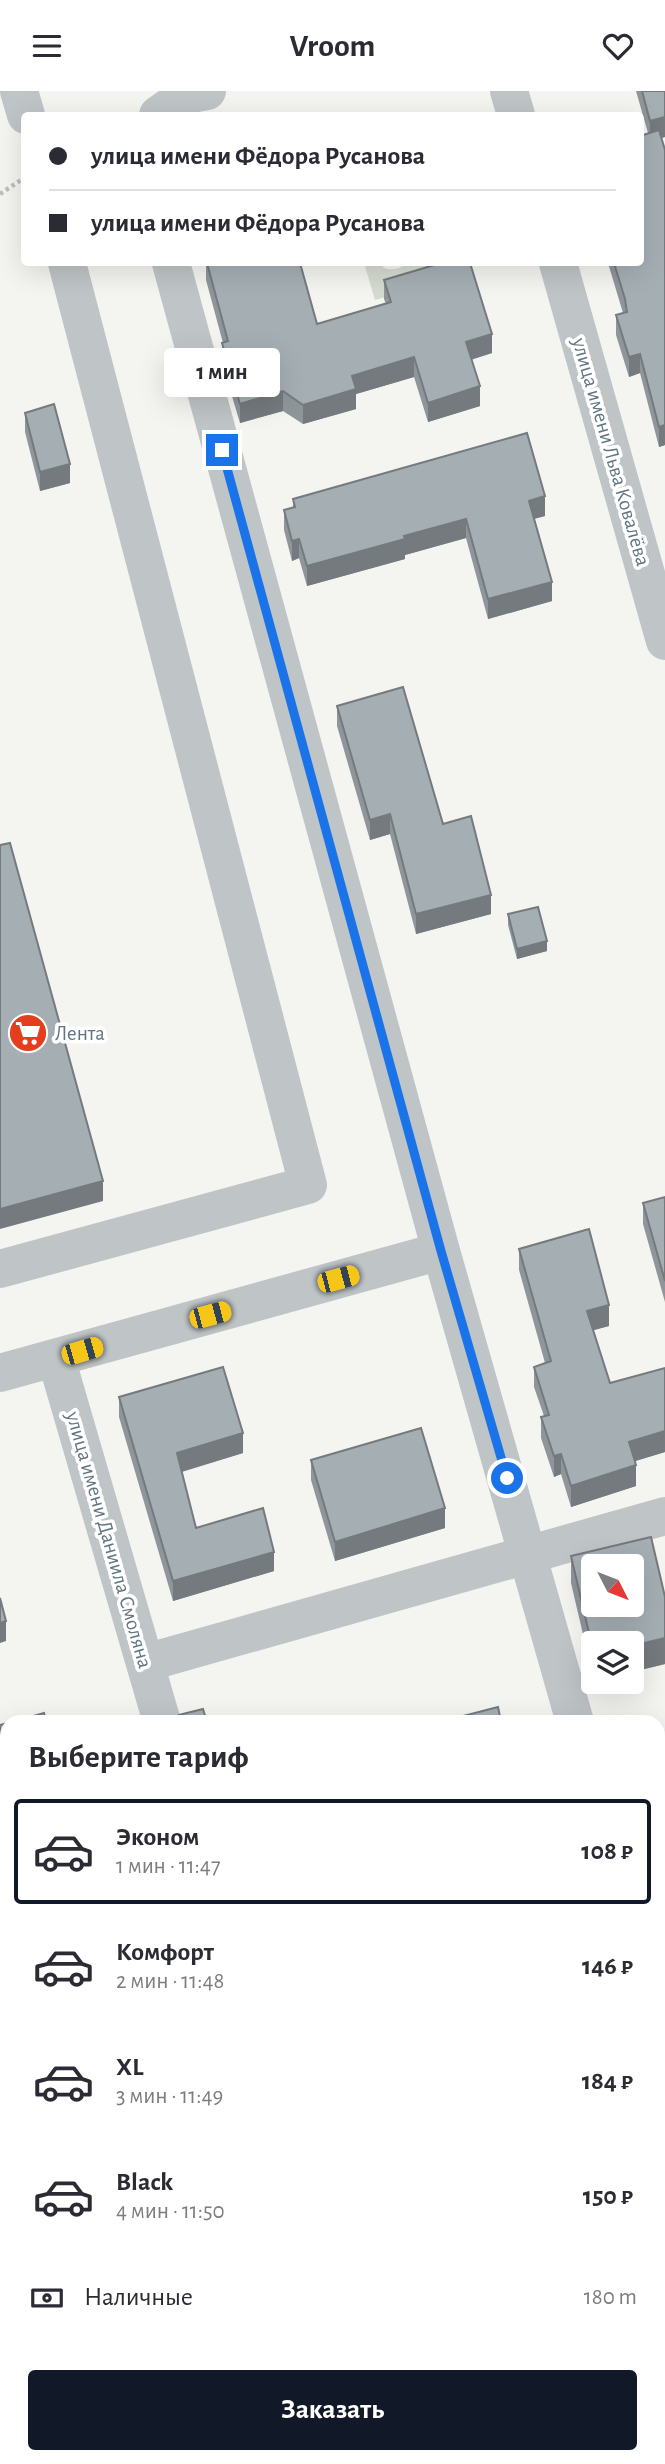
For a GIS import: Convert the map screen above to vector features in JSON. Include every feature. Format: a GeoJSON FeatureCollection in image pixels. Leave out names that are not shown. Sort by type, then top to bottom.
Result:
{"type":"FeatureCollection","features":[{"type":"Feature","properties":{"kind":"street"},"geometry":{"type":"LineString","coordinates":[[19,91],[25,112]]}},
{"type":"Feature","properties":{"kind":"street"},"geometry":{"type":"LineString","coordinates":[[162,112],[186,95],[207,91]]}},
{"type":"Feature","properties":{"kind":"street"},"geometry":{"type":"LineString","coordinates":[[509,91],[515,112]]}},
{"type":"Feature","properties":{"kind":"street"},"geometry":{"type":"LineString","coordinates":[[0,1269],[308,1185],[68,266]]}},
{"type":"Feature","properties":{"kind":"street"},"geometry":{"type":"LineString","coordinates":[[172,266],[441,1251],[573,1715]]}},
{"type":"Feature","properties":{"kind":"street","name":"улица имени Льва Ковалёва"},"geometry":{"type":"LineString","coordinates":[[559,266],[665,641]]}},
{"type":"Feature","properties":{"kind":"street"},"geometry":{"type":"LineString","coordinates":[[0,1373],[441,1251]]}},
{"type":"Feature","properties":{"kind":"street","name":"улица имени Даниила Смоляна"},"geometry":{"type":"LineString","coordinates":[[56,1358],[160,1715]]}},
{"type":"Feature","properties":{"kind":"street"},"geometry":{"type":"LineString","coordinates":[[145,1663],[665,1516]]}},
{"type":"Feature","properties":{"kind":"path"},"geometry":{"type":"LineString","coordinates":[[0,194],[21,180]]}},
{"type":"Feature","properties":{"kind":"shaded area"},"geometry":{"type":"Polygon","coordinates":[[[365,266],[392,269],[404,266],[434,266],[438,282],[375,300],[365,266]]]}},
{"type":"Feature","properties":{"kind":"building"},"geometry":{"type":"Polygon","coordinates":[[[642,91],[665,91],[665,117],[650,121],[642,91]]]}},
{"type":"Feature","properties":{"kind":"building"},"geometry":{"type":"Polygon","coordinates":[[[659,130],[665,150],[665,425],[659,427],[640,354],[629,357],[616,315],[627,312],[615,266],[644,266],[644,135],[659,130]]]}},
{"type":"Feature","properties":{"kind":"building"},"geometry":{"type":"Polygon","coordinates":[[[208,266],[301,266],[317,324],[391,302],[384,280],[431,266],[471,266],[492,334],[466,342],[480,386],[428,403],[414,357],[352,376],[356,389],[303,405],[283,391],[240,404],[222,343],[228,341],[208,266]]]}},
{"type":"Feature","properties":{"kind":"building"},"geometry":{"type":"Polygon","coordinates":[[[54,404],[70,464],[40,472],[25,413],[54,404]]]}},
{"type":"Feature","properties":{"kind":"building"},"geometry":{"type":"Polygon","coordinates":[[[527,433],[545,496],[529,501],[552,582],[488,599],[466,519],[307,566],[299,539],[292,541],[284,510],[295,507],[293,499],[527,433]]]}},
{"type":"Feature","properties":{"kind":"building"},"geometry":{"type":"Polygon","coordinates":[[[403,687],[443,824],[471,816],[491,895],[416,914],[390,814],[370,820],[337,706],[403,687]]]}},
{"type":"Feature","properties":{"kind":"building","name":"Лента"},"geometry":{"type":"Polygon","coordinates":[[[10,843],[103,1181],[0,1209],[0,845],[10,843]]]}},
{"type":"Feature","properties":{"kind":"building"},"geometry":{"type":"Polygon","coordinates":[[[538,907],[547,941],[517,949],[508,914],[538,907]]]}},
{"type":"Feature","properties":{"kind":"building"},"geometry":{"type":"Polygon","coordinates":[[[665,1197],[665,1281],[643,1203],[665,1197]]]}},
{"type":"Feature","properties":{"kind":"building"},"geometry":{"type":"Polygon","coordinates":[[[589,1229],[609,1305],[587,1311],[610,1383],[665,1368],[665,1431],[629,1442],[636,1465],[571,1486],[561,1454],[554,1456],[541,1417],[549,1415],[534,1367],[551,1361],[519,1249],[589,1229]]]}},
{"type":"Feature","properties":{"kind":"building"},"geometry":{"type":"Polygon","coordinates":[[[223,1367],[243,1433],[177,1453],[196,1528],[263,1508],[274,1552],[173,1581],[119,1397],[223,1367]]]}},
{"type":"Feature","properties":{"kind":"building"},"geometry":{"type":"Polygon","coordinates":[[[421,1428],[445,1508],[335,1542],[311,1460],[421,1428]]]}},
{"type":"Feature","properties":{"kind":"building"},"geometry":{"type":"Polygon","coordinates":[[[651,1537],[665,1597],[665,1638],[644,1643],[644,1631],[589,1631],[585,1617],[644,1617],[644,1554],[581,1554],[581,1599],[571,1556],[651,1537]]]}},
{"type":"Feature","properties":{"kind":"building"},"geometry":{"type":"Polygon","coordinates":[[[0,1598],[6,1621],[0,1623],[0,1598]]]}},
{"type":"Feature","properties":{"kind":"building"},"geometry":{"type":"Polygon","coordinates":[[[498,1707],[500,1715],[467,1715],[498,1707]]]}},
{"type":"Feature","properties":{"kind":"building"},"geometry":{"type":"Polygon","coordinates":[[[203,1709],[205,1715],[179,1715],[203,1709]]]}},
{"type":"Feature","properties":{"kind":"place","name":"Лента"},"geometry":{"type":"Point","coordinates":[28,1033]}},
{"type":"Feature","properties":{"kind":"route"},"geometry":{"type":"LineString","coordinates":[[222,450],[441,1251],[507,1478]]}}]}
